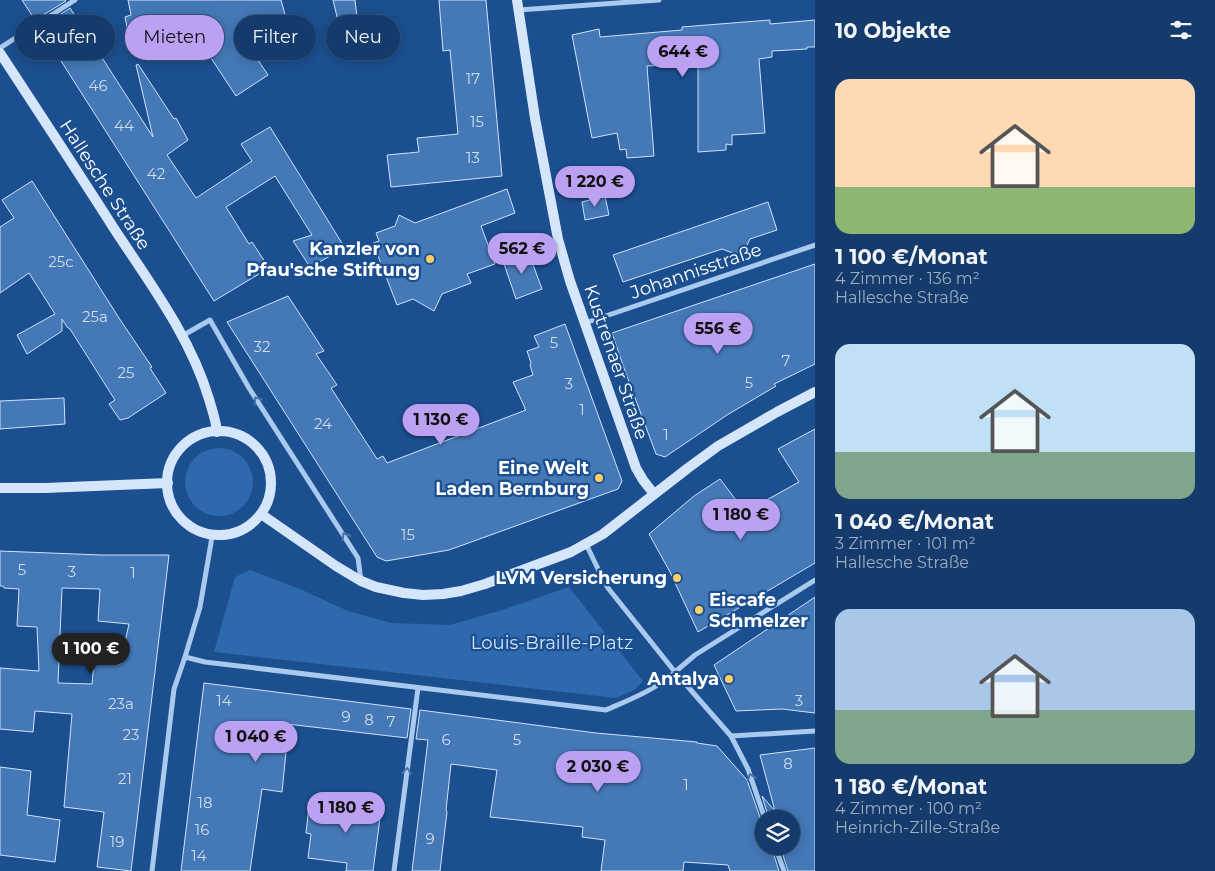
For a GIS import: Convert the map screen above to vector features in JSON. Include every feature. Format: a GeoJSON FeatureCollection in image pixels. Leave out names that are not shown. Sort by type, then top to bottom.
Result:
{"type":"FeatureCollection","features":[{"type":"Feature","properties":{"kind":"street"},"geometry":{"type":"LineString","coordinates":[[0,48],[75,0]]}},
{"type":"Feature","properties":{"kind":"street"},"geometry":{"type":"LineString","coordinates":[[517,5],[659,0]]}},
{"type":"Feature","properties":{"kind":"street","name":"Kustrenaer Straße"},"geometry":{"type":"LineString","coordinates":[[517,5],[535,118],[557,236],[585,323],[636,468],[654,494]]}},
{"type":"Feature","properties":{"kind":"street","name":"Hallesche Straße"},"geometry":{"type":"LineString","coordinates":[[0,53],[182,336],[204,382],[216,422],[217,432]]}},
{"type":"Feature","properties":{"kind":"street","name":"Johannisstraße"},"geometry":{"type":"LineString","coordinates":[[585,323],[815,245]]}},
{"type":"Feature","properties":{"kind":"street"},"geometry":{"type":"LineString","coordinates":[[182,336],[210,320],[249,388],[358,558],[361,581]]}},
{"type":"Feature","properties":{"kind":"street"},"geometry":{"type":"LineString","coordinates":[[261,514],[361,581],[376,587],[404,593],[423,595],[444,594],[484,584],[571,552],[586,544],[603,534],[718,446],[815,392]]}},
{"type":"Feature","properties":{"kind":"street"},"geometry":{"type":"LineString","coordinates":[[217,432],[231,433],[245,438],[256,447],[265,459],[270,472],[271,487],[268,501],[261,514],[251,524],[226,534],[212,534],[198,530],[180,517],[170,498],[168,483],[173,460],[182,448],[194,438],[217,432]]}},
{"type":"Feature","properties":{"kind":"street"},"geometry":{"type":"LineString","coordinates":[[0,488],[168,483]]}},
{"type":"Feature","properties":{"kind":"street"},"geometry":{"type":"LineString","coordinates":[[152,871],[174,689],[200,607],[212,534]]}},
{"type":"Feature","properties":{"kind":"street"},"geometry":{"type":"LineString","coordinates":[[586,544],[608,588],[675,672],[732,736],[748,769],[762,810]]}},
{"type":"Feature","properties":{"kind":"street"},"geometry":{"type":"LineString","coordinates":[[185,657],[205,662],[606,710],[651,690],[665,681],[695,655],[815,580]]}},
{"type":"Feature","properties":{"kind":"street"},"geometry":{"type":"LineString","coordinates":[[394,871],[418,688]]}},
{"type":"Feature","properties":{"kind":"street"},"geometry":{"type":"LineString","coordinates":[[732,736],[815,731]]}},
{"type":"Feature","properties":{"kind":"street"},"geometry":{"type":"LineString","coordinates":[[778,855],[784,871]]}},
{"type":"Feature","properties":{"kind":"green space"},"geometry":{"type":"Polygon","coordinates":[[[226,448],[238,454],[247,463],[253,475],[251,495],[243,506],[226,516],[212,516],[195,506],[187,495],[185,475],[195,458],[206,450],[226,448]]]}},
{"type":"Feature","properties":{"kind":"green space","name":"Louis-Braille-Platz"},"geometry":{"type":"Polygon","coordinates":[[[250,570],[300,589],[348,611],[391,623],[450,625],[569,587],[643,681],[634,690],[616,698],[214,652],[235,577],[250,570]]]}},
{"type":"Feature","properties":{"kind":"building"},"geometry":{"type":"Polygon","coordinates":[[[22,0],[66,1],[43,15],[32,15],[22,0]]]}},
{"type":"Feature","properties":{"kind":"building"},"geometry":{"type":"Polygon","coordinates":[[[128,0],[281,0],[285,15],[234,15],[234,60],[258,60],[268,75],[236,96],[212,60],[224,60],[224,15],[131,15],[128,0]]]}},
{"type":"Feature","properties":{"kind":"building"},"geometry":{"type":"Polygon","coordinates":[[[333,0],[355,0],[357,15],[337,15],[333,0]]]}},
{"type":"Feature","properties":{"kind":"building"},"geometry":{"type":"Polygon","coordinates":[[[439,0],[486,0],[502,176],[391,187],[387,155],[419,152],[417,138],[458,134],[450,50],[443,51],[439,0]]]}},
{"type":"Feature","properties":{"kind":"building"},"geometry":{"type":"Polygon","coordinates":[[[70,8],[75,15],[60,15],[70,8]]]}},
{"type":"Feature","properties":{"kind":"building"},"geometry":{"type":"Polygon","coordinates":[[[770,20],[770,24],[815,20],[815,47],[772,51],[772,57],[759,59],[765,133],[732,135],[732,145],[726,144],[726,150],[698,152],[698,63],[647,66],[654,156],[627,158],[626,149],[620,150],[617,133],[592,138],[572,35],[599,29],[600,37],[682,30],[682,27],[770,20]]]}},
{"type":"Feature","properties":{"kind":"building"},"geometry":{"type":"Polygon","coordinates":[[[60,60],[103,60],[153,137],[136,65],[138,64],[174,119],[176,118],[188,140],[167,155],[196,198],[252,161],[241,144],[270,127],[345,248],[310,267],[293,241],[312,235],[275,176],[226,207],[249,244],[252,242],[269,268],[214,301],[60,60]]]}},
{"type":"Feature","properties":{"kind":"building"},"geometry":{"type":"Polygon","coordinates":[[[32,181],[152,367],[150,368],[166,393],[128,418],[120,420],[109,404],[115,400],[62,319],[62,331],[27,354],[17,335],[55,314],[29,273],[0,293],[0,227],[14,218],[2,200],[32,181]]]}},
{"type":"Feature","properties":{"kind":"building","name":"Kanzler von Pfau'sche Stiftung"},"geometry":{"type":"Polygon","coordinates":[[[507,189],[515,213],[481,226],[495,264],[467,274],[471,283],[442,294],[434,311],[413,299],[397,305],[373,243],[379,241],[376,233],[395,226],[399,215],[415,223],[507,189]]]}},
{"type":"Feature","properties":{"kind":"building"},"geometry":{"type":"Polygon","coordinates":[[[605,196],[609,215],[585,220],[582,202],[605,196]]]}},
{"type":"Feature","properties":{"kind":"building"},"geometry":{"type":"Polygon","coordinates":[[[768,202],[777,230],[750,239],[744,251],[735,254],[722,249],[623,282],[613,255],[768,202]]]}},
{"type":"Feature","properties":{"kind":"building"},"geometry":{"type":"Polygon","coordinates":[[[528,251],[542,289],[516,299],[503,261],[528,251]]]}},
{"type":"Feature","properties":{"kind":"building"},"geometry":{"type":"Polygon","coordinates":[[[815,264],[815,364],[774,384],[776,386],[727,415],[665,457],[656,454],[612,333],[815,264]]]}},
{"type":"Feature","properties":{"kind":"building"},"geometry":{"type":"Polygon","coordinates":[[[288,296],[324,351],[316,354],[337,385],[331,388],[377,459],[383,456],[387,463],[526,410],[513,382],[533,375],[527,351],[539,347],[534,336],[565,324],[622,481],[618,489],[449,550],[386,561],[377,557],[227,322],[288,296]]]}},
{"type":"Feature","properties":{"kind":"building"},"geometry":{"type":"Polygon","coordinates":[[[64,398],[65,424],[0,429],[0,401],[64,398]]]}},
{"type":"Feature","properties":{"kind":"building"},"geometry":{"type":"Polygon","coordinates":[[[815,429],[815,563],[698,632],[670,572],[649,534],[694,496],[720,479],[745,512],[799,482],[778,449],[815,429]]]}},
{"type":"Feature","properties":{"kind":"building"},"geometry":{"type":"Polygon","coordinates":[[[0,551],[101,555],[169,555],[131,871],[97,867],[104,812],[64,807],[72,714],[35,711],[33,732],[0,729],[0,668],[39,671],[37,627],[17,626],[19,589],[0,586],[0,551]],[[62,588],[58,683],[92,684],[94,662],[120,664],[129,624],[98,621],[100,589],[62,588]]]}},
{"type":"Feature","properties":{"kind":"building"},"geometry":{"type":"Polygon","coordinates":[[[815,597],[815,713],[782,709],[736,711],[714,665],[815,597]]]}},
{"type":"Feature","properties":{"kind":"building"},"geometry":{"type":"Polygon","coordinates":[[[204,683],[411,709],[407,738],[287,724],[282,792],[262,789],[250,871],[181,871],[204,683]]]}},
{"type":"Feature","properties":{"kind":"building"},"geometry":{"type":"Polygon","coordinates":[[[420,710],[596,733],[697,742],[717,746],[747,780],[758,810],[755,810],[755,855],[774,855],[779,871],[730,871],[728,865],[684,862],[683,871],[601,871],[605,840],[582,837],[583,827],[490,817],[497,770],[451,764],[440,871],[412,871],[428,740],[416,739],[420,710]]]}},
{"type":"Feature","properties":{"kind":"building"},"geometry":{"type":"Polygon","coordinates":[[[815,748],[815,871],[788,871],[783,855],[800,855],[800,810],[775,810],[760,755],[815,748]]]}},
{"type":"Feature","properties":{"kind":"building"},"geometry":{"type":"Polygon","coordinates":[[[0,767],[31,771],[27,815],[60,820],[55,862],[0,855],[0,767]]]}},
{"type":"Feature","properties":{"kind":"building"},"geometry":{"type":"Polygon","coordinates":[[[762,796],[774,810],[766,810],[762,796]]]}},
{"type":"Feature","properties":{"kind":"building"},"geometry":{"type":"Polygon","coordinates":[[[348,799],[382,803],[373,871],[346,871],[347,863],[308,858],[311,834],[306,833],[309,806],[346,811],[348,799]]]}},
{"type":"Feature","properties":{"kind":"place","name":"Kanzler von Pfau'sche Stiftung"},"geometry":{"type":"Point","coordinates":[430,259]}},
{"type":"Feature","properties":{"kind":"place","name":"Eine Welt Laden Bernburg"},"geometry":{"type":"Point","coordinates":[599,478]}},
{"type":"Feature","properties":{"kind":"place","name":"LVM Versicherung"},"geometry":{"type":"Point","coordinates":[677,578]}},
{"type":"Feature","properties":{"kind":"place","name":"Eiscafe Schmelzer"},"geometry":{"type":"Point","coordinates":[699,610]}},
{"type":"Feature","properties":{"kind":"place","name":"Antalya"},"geometry":{"type":"Point","coordinates":[729,679]}}]}
